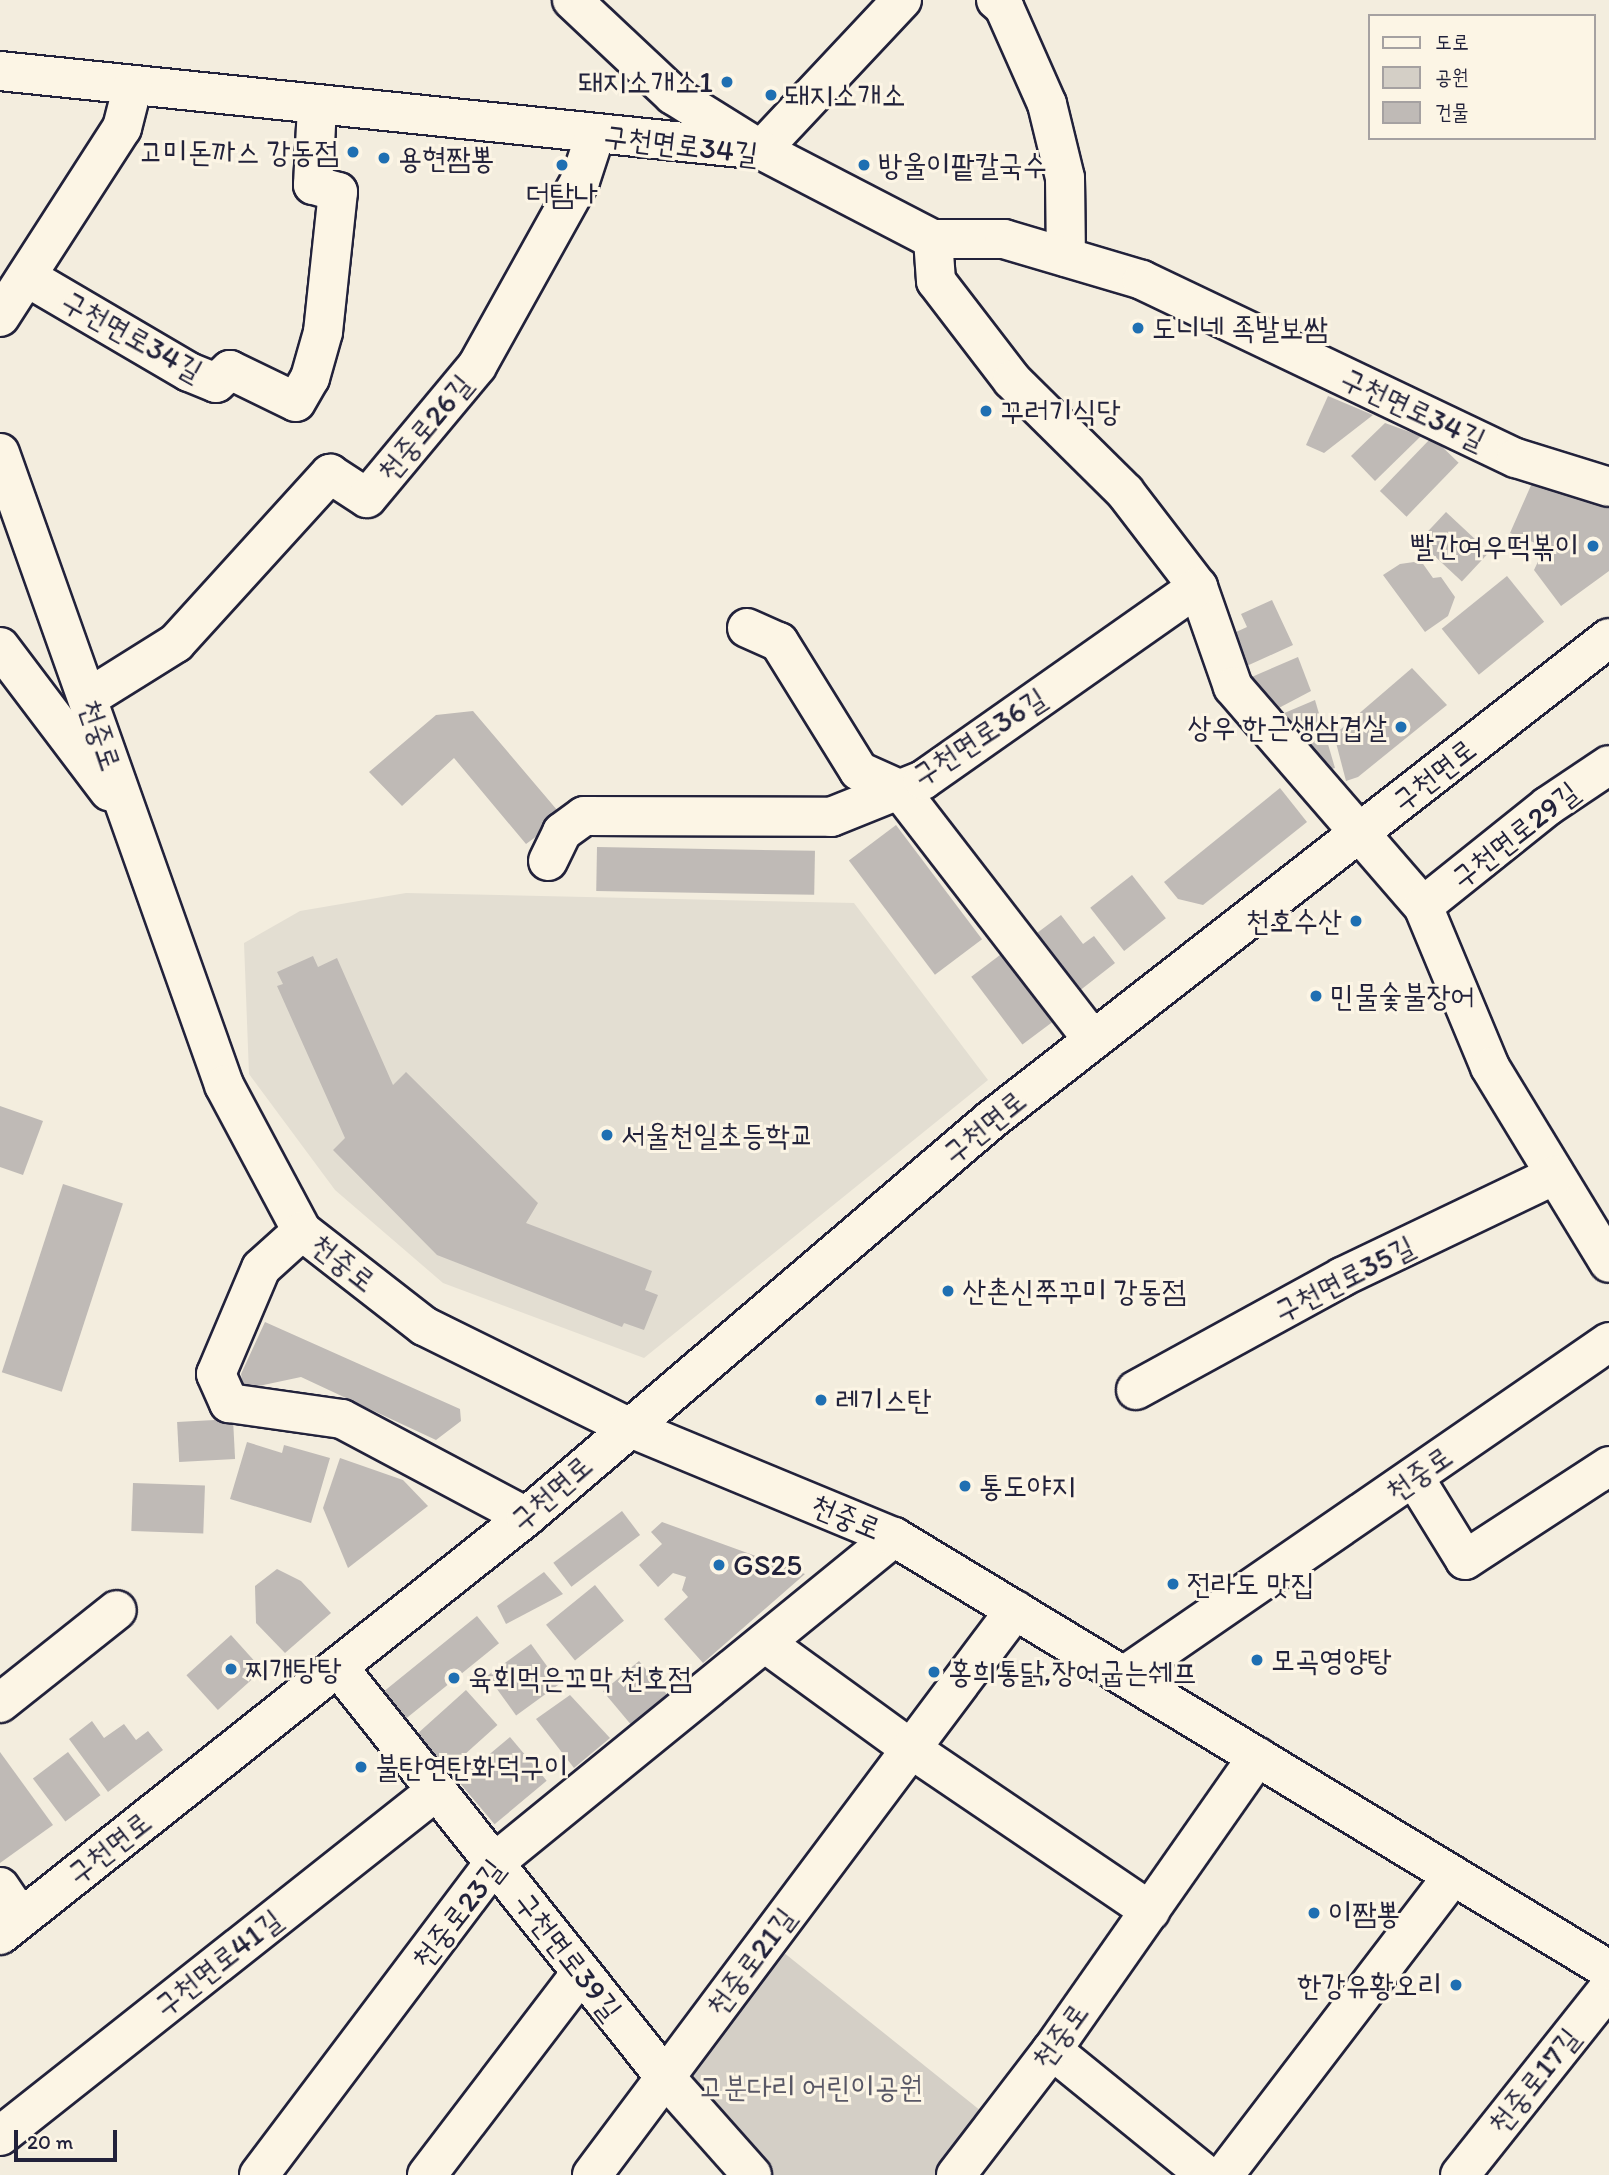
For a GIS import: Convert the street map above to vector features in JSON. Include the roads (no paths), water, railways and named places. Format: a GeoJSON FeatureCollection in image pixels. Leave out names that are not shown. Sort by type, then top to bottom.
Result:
{"type":"FeatureCollection","features":[{"type":"Feature","properties":{"kind":"street"},"geometry":{"type":"LineString","coordinates":[[582,5],[673,96],[761,150],[902,0]]}},
{"type":"Feature","properties":{"kind":"street"},"geometry":{"type":"LineString","coordinates":[[1036,0],[1005,16],[1047,104],[1065,178],[1066,257]]}},
{"type":"Feature","properties":{"kind":"street","name":"구천면로34길"},"geometry":{"type":"LineString","coordinates":[[0,71],[595,135],[761,150],[933,239],[1004,239],[1142,280],[1516,458],[1609,487]]}},
{"type":"Feature","properties":{"kind":"street","name":"구천면로34길"},"geometry":{"type":"LineString","coordinates":[[133,85],[122,128],[27,277],[189,372],[216,383],[230,370],[296,402],[310,378],[323,332],[338,192],[313,185],[317,106]]}},
{"type":"Feature","properties":{"kind":"street","name":"천중로26길"},"geometry":{"type":"LineString","coordinates":[[88,698],[176,643],[246,561],[330,474],[367,498],[477,366],[580,181],[595,135]]}},
{"type":"Feature","properties":{"kind":"street"},"geometry":{"type":"LineString","coordinates":[[933,239],[936,281],[1012,380],[1125,492],[1198,587],[1233,687],[1423,906],[1490,1067],[1609,1263]]}},
{"type":"Feature","properties":{"kind":"street"},"geometry":{"type":"LineString","coordinates":[[0,317],[27,277]]}},
{"type":"Feature","properties":{"kind":"street","name":"천중로"},"geometry":{"type":"LineString","coordinates":[[0,453],[224,1085],[302,1231],[424,1326],[628,1427],[894,1537],[1609,1970]]}},
{"type":"Feature","properties":{"kind":"street","name":"구천면로36길"},"geometry":{"type":"LineString","coordinates":[[548,862],[562,832],[584,816],[831,817],[923,779],[1198,587]]}},
{"type":"Feature","properties":{"kind":"street"},"geometry":{"type":"LineString","coordinates":[[747,628],[779,642],[859,771],[899,789],[1093,1040]]}},
{"type":"Feature","properties":{"kind":"street","name":"구천면로"},"geometry":{"type":"LineString","coordinates":[[11,1926],[526,1517],[628,1427],[992,1119],[1609,638]]}},
{"type":"Feature","properties":{"kind":"street"},"geometry":{"type":"LineString","coordinates":[[0,647],[129,818]]}},
{"type":"Feature","properties":{"kind":"street","name":"구천면로29길"},"geometry":{"type":"LineString","coordinates":[[1423,906],[1548,806],[1606,775]]}},
{"type":"Feature","properties":{"kind":"street","name":"구천면로35길"},"geometry":{"type":"LineString","coordinates":[[1136,1390],[1342,1277],[1555,1175]]}},
{"type":"Feature","properties":{"kind":"street"},"geometry":{"type":"LineString","coordinates":[[302,1231],[261,1268],[256,1279],[216,1374],[229,1403],[342,1419],[526,1517]]}},
{"type":"Feature","properties":{"kind":"street","name":"천중로"},"geometry":{"type":"LineString","coordinates":[[1124,1676],[1609,1342]]}},
{"type":"Feature","properties":{"kind":"street"},"geometry":{"type":"LineString","coordinates":[[1414,1477],[1465,1560],[1609,1466]]}},
{"type":"Feature","properties":{"kind":"street","name":"천중로23길"},"geometry":{"type":"LineString","coordinates":[[259,2175],[494,1863],[894,1537]]}},
{"type":"Feature","properties":{"kind":"street"},"geometry":{"type":"LineString","coordinates":[[0,1703],[117,1610]]}},
{"type":"Feature","properties":{"kind":"street","name":"천중로21길"},"geometry":{"type":"LineString","coordinates":[[592,2175],[1015,1610]]}},
{"type":"Feature","properties":{"kind":"street"},"geometry":{"type":"LineString","coordinates":[[765,1643],[911,1749],[1150,1911]]}},
{"type":"Feature","properties":{"kind":"street","name":"구천면로39길"},"geometry":{"type":"LineString","coordinates":[[338,1667],[665,2077],[752,2175]]}},
{"type":"Feature","properties":{"kind":"street","name":"천중로"},"geometry":{"type":"LineString","coordinates":[[956,2175],[1052,2050],[1257,1757]]}},
{"type":"Feature","properties":{"kind":"street","name":"구천면로41길"},"geometry":{"type":"LineString","coordinates":[[0,2136],[436,1791]]}},
{"type":"Feature","properties":{"kind":"street"},"geometry":{"type":"LineString","coordinates":[[1224,2175],[1453,1876]]}},
{"type":"Feature","properties":{"kind":"street"},"geometry":{"type":"LineString","coordinates":[[0,1887],[11,1926]]}},
{"type":"Feature","properties":{"kind":"street"},"geometry":{"type":"LineString","coordinates":[[427,2175],[581,1973]]}},
{"type":"Feature","properties":{"kind":"street","name":"천중로17길"},"geometry":{"type":"LineString","coordinates":[[1460,2175],[1609,1988]]}},
{"type":"Feature","properties":{"kind":"street"},"geometry":{"type":"LineString","coordinates":[[1052,2050],[1206,2175]]}},
{"type":"Feature","properties":{"kind":"place","name":"돼지소개소1"},"geometry":{"type":"Point","coordinates":[727,82]}},
{"type":"Feature","properties":{"kind":"place","name":"돼지소개소"},"geometry":{"type":"Point","coordinates":[771,95]}},
{"type":"Feature","properties":{"kind":"place","name":"고미돈까스 강동점"},"geometry":{"type":"Point","coordinates":[353,152]}},
{"type":"Feature","properties":{"kind":"place","name":"용현짬뽕"},"geometry":{"type":"Point","coordinates":[384,158]}},
{"type":"Feature","properties":{"kind":"place","name":"더탐나"},"geometry":{"type":"Point","coordinates":[562,165]}},
{"type":"Feature","properties":{"kind":"place","name":"방울이팥칼국수"},"geometry":{"type":"Point","coordinates":[864,165]}},
{"type":"Feature","properties":{"kind":"place","name":"도니네 족발보쌈"},"geometry":{"type":"Point","coordinates":[1138,328]}},
{"type":"Feature","properties":{"kind":"place","name":"꾸러기식당"},"geometry":{"type":"Point","coordinates":[986,411]}},
{"type":"Feature","properties":{"kind":"place","name":"빨간여우떡볶이"},"geometry":{"type":"Point","coordinates":[1593,546]}},
{"type":"Feature","properties":{"kind":"place","name":"상우 한근생삼겹살"},"geometry":{"type":"Point","coordinates":[1401,727]}},
{"type":"Feature","properties":{"kind":"place","name":"천호수산"},"geometry":{"type":"Point","coordinates":[1356,921]}},
{"type":"Feature","properties":{"kind":"place","name":"민물숯불장어"},"geometry":{"type":"Point","coordinates":[1316,996]}},
{"type":"Feature","properties":{"kind":"place","name":"서울천일초등학교"},"geometry":{"type":"Point","coordinates":[607,1135]}},
{"type":"Feature","properties":{"kind":"place","name":"산촌신쭈꾸미 강동점"},"geometry":{"type":"Point","coordinates":[948,1291]}},
{"type":"Feature","properties":{"kind":"place","name":"레기스탄"},"geometry":{"type":"Point","coordinates":[821,1400]}},
{"type":"Feature","properties":{"kind":"place","name":"통도야지"},"geometry":{"type":"Point","coordinates":[965,1486]}},
{"type":"Feature","properties":{"kind":"place","name":"GS25"},"geometry":{"type":"Point","coordinates":[719,1565]}},
{"type":"Feature","properties":{"kind":"place","name":"전라도 맛집"},"geometry":{"type":"Point","coordinates":[1173,1584]}},
{"type":"Feature","properties":{"kind":"place","name":"모곡영양탕"},"geometry":{"type":"Point","coordinates":[1257,1660]}},
{"type":"Feature","properties":{"kind":"place","name":"찌개탕탕"},"geometry":{"type":"Point","coordinates":[231,1669]}},
{"type":"Feature","properties":{"kind":"place","name":"홍희통닭,장어굽는쉐프"},"geometry":{"type":"Point","coordinates":[934,1672]}},
{"type":"Feature","properties":{"kind":"place","name":"육회먹은꼬막 천호점"},"geometry":{"type":"Point","coordinates":[454,1678]}},
{"type":"Feature","properties":{"kind":"place","name":"불탄연탄화덕구이"},"geometry":{"type":"Point","coordinates":[361,1767]}},
{"type":"Feature","properties":{"kind":"place","name":"이짬뽕"},"geometry":{"type":"Point","coordinates":[1314,1913]}},
{"type":"Feature","properties":{"kind":"place","name":"한강유황오리"},"geometry":{"type":"Point","coordinates":[1456,1985]}},
{"type":"Feature","properties":{"kind":"park label","name":"고분다리 어린이공원"},"geometry":{"type":"Point","coordinates":[811,2087]}}]}
